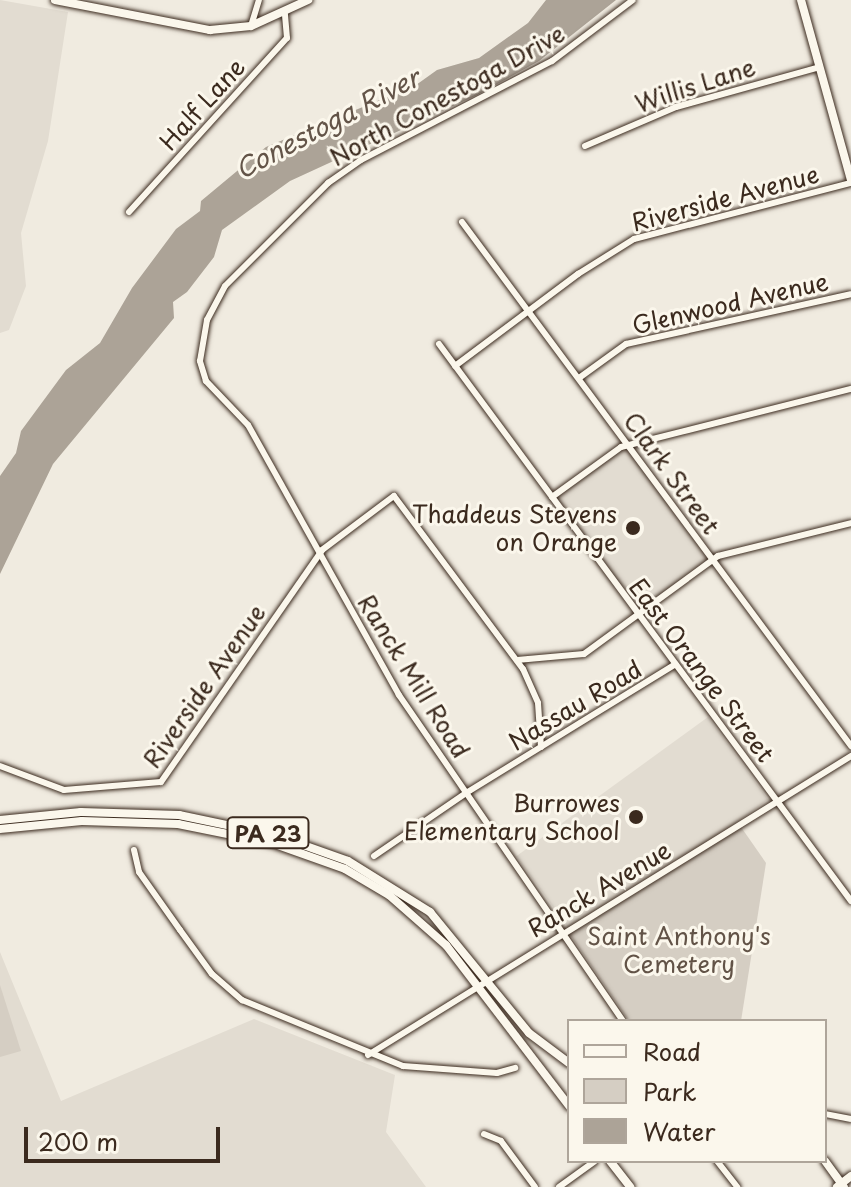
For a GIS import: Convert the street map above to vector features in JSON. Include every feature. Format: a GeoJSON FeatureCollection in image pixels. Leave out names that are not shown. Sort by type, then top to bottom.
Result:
{"type":"FeatureCollection","features":[{"type":"Feature","properties":{"kind":"main road"},"geometry":{"type":"LineString","coordinates":[[55,0],[196,30],[251,26],[308,0]]}},
{"type":"Feature","properties":{"kind":"main road"},"geometry":{"type":"LineString","coordinates":[[803,2],[851,181]]}},
{"type":"Feature","properties":{"kind":"main road","name":"PA 23"},"geometry":{"type":"LineString","coordinates":[[0,820],[81,812],[154,813],[226,823],[296,841],[362,867],[412,897],[455,937],[548,1051],[567,1062]]}},
{"type":"Feature","properties":{"kind":"main road","name":"PA 23"},"geometry":{"type":"LineString","coordinates":[[0,829],[82,821],[153,822],[225,832],[302,853],[356,874],[402,904],[438,937],[567,1103]]}},
{"type":"Feature","properties":{"kind":"main road"},"geometry":{"type":"LineString","coordinates":[[612,1163],[630,1187]]}},
{"type":"Feature","properties":{"kind":"main road"},"geometry":{"type":"LineString","coordinates":[[826,1163],[841,1186],[851,1176]]}},
{"type":"Feature","properties":{"kind":"street"},"geometry":{"type":"LineString","coordinates":[[251,26],[259,0]]}},
{"type":"Feature","properties":{"kind":"street","name":"North Conestoga Drive"},"geometry":{"type":"LineString","coordinates":[[201,342],[225,286],[334,178],[552,61],[633,0]]}},
{"type":"Feature","properties":{"kind":"street","name":"Half Lane"},"geometry":{"type":"LineString","coordinates":[[129,212],[287,38],[285,13]]}},
{"type":"Feature","properties":{"kind":"street","name":"Willis Lane"},"geometry":{"type":"LineString","coordinates":[[585,146],[676,107],[820,67]]}},
{"type":"Feature","properties":{"kind":"street","name":"Riverside Avenue"},"geometry":{"type":"LineString","coordinates":[[455,366],[528,311],[634,239],[851,181]]}},
{"type":"Feature","properties":{"kind":"street","name":"Clark Street"},"geometry":{"type":"LineString","coordinates":[[462,222],[851,746]]}},
{"type":"Feature","properties":{"kind":"street","name":"Glenwood Avenue"},"geometry":{"type":"LineString","coordinates":[[579,378],[626,344],[851,294]]}},
{"type":"Feature","properties":{"kind":"street","name":"Ranck Mill Road"},"geometry":{"type":"LineString","coordinates":[[201,342],[206,381],[248,425],[399,695],[622,1019]]}},
{"type":"Feature","properties":{"kind":"street","name":"East Orange Street"},"geometry":{"type":"LineString","coordinates":[[439,344],[851,901]]}},
{"type":"Feature","properties":{"kind":"street"},"geometry":{"type":"LineString","coordinates":[[552,497],[628,445],[851,389]]}},
{"type":"Feature","properties":{"kind":"street","name":"Riverside Avenue"},"geometry":{"type":"LineString","coordinates":[[0,766],[64,790],[161,782],[319,553],[394,496],[517,660]]}},
{"type":"Feature","properties":{"kind":"street"},"geometry":{"type":"LineString","coordinates":[[541,747],[538,703],[517,660],[584,654],[713,560],[851,523]]}},
{"type":"Feature","properties":{"kind":"street","name":"Nassau Road"},"geometry":{"type":"LineString","coordinates":[[374,856],[466,793],[676,664]]}},
{"type":"Feature","properties":{"kind":"street","name":"Ranck Avenue"},"geometry":{"type":"LineString","coordinates":[[368,1055],[851,756]]}},
{"type":"Feature","properties":{"kind":"street"},"geometry":{"type":"LineString","coordinates":[[134,850],[139,872],[221,984],[253,1006],[368,1055],[415,1068],[497,1073],[515,1068]]}},
{"type":"Feature","properties":{"kind":"street"},"geometry":{"type":"LineString","coordinates":[[827,1114],[851,1119]]}},
{"type":"Feature","properties":{"kind":"street"},"geometry":{"type":"LineString","coordinates":[[484,1134],[501,1141],[535,1187]]}},
{"type":"Feature","properties":{"kind":"street"},"geometry":{"type":"LineString","coordinates":[[559,1187],[592,1163]]}},
{"type":"Feature","properties":{"kind":"street"},"geometry":{"type":"LineString","coordinates":[[719,1163],[737,1187]]}},
{"type":"Feature","properties":{"kind":"shaded area"},"geometry":{"type":"Polygon","coordinates":[[[0,0],[68,12],[48,141],[21,233],[26,286],[9,330],[0,333],[0,0]]]}},
{"type":"Feature","properties":{"kind":"shaded area","name":"Thaddeus Stevens on Orange"},"geometry":{"type":"Polygon","coordinates":[[[628,445],[712,561],[638,615],[554,499],[628,445]]]}},
{"type":"Feature","properties":{"kind":"shaded area","name":"Burrowes Elementary School"},"geometry":{"type":"Polygon","coordinates":[[[708,717],[768,800],[576,939],[516,856],[708,717]]]}},
{"type":"Feature","properties":{"kind":"shaded area"},"geometry":{"type":"Polygon","coordinates":[[[0,952],[61,1101],[254,1019],[395,1075],[386,1132],[426,1187],[0,1187],[0,952]]]}},
{"type":"Feature","properties":{"kind":"green space","name":"Saint Anthony's Cemetery"},"geometry":{"type":"Polygon","coordinates":[[[741,827],[766,863],[741,1019],[628,1019],[569,933],[741,827]]]}},
{"type":"Feature","properties":{"kind":"green space"},"geometry":{"type":"Polygon","coordinates":[[[0,985],[21,1051],[0,1057],[0,985]]]}},
{"type":"Feature","properties":{"kind":"water","name":"Conestoga River"},"geometry":{"type":"Polygon","coordinates":[[[546,0],[616,0],[539,61],[477,95],[290,181],[222,230],[214,257],[187,292],[173,302],[174,318],[53,464],[0,574],[0,476],[16,453],[21,431],[66,370],[100,343],[132,288],[176,229],[200,211],[201,201],[266,147],[416,85],[437,70],[479,58],[528,23],[546,0]]]}},
{"type":"Feature","properties":{"kind":"place","name":"Thaddeus Stevens on Orange"},"geometry":{"type":"Point","coordinates":[633,528]}},
{"type":"Feature","properties":{"kind":"place","name":"Burrowes Elementary School"},"geometry":{"type":"Point","coordinates":[636,817]}}]}
